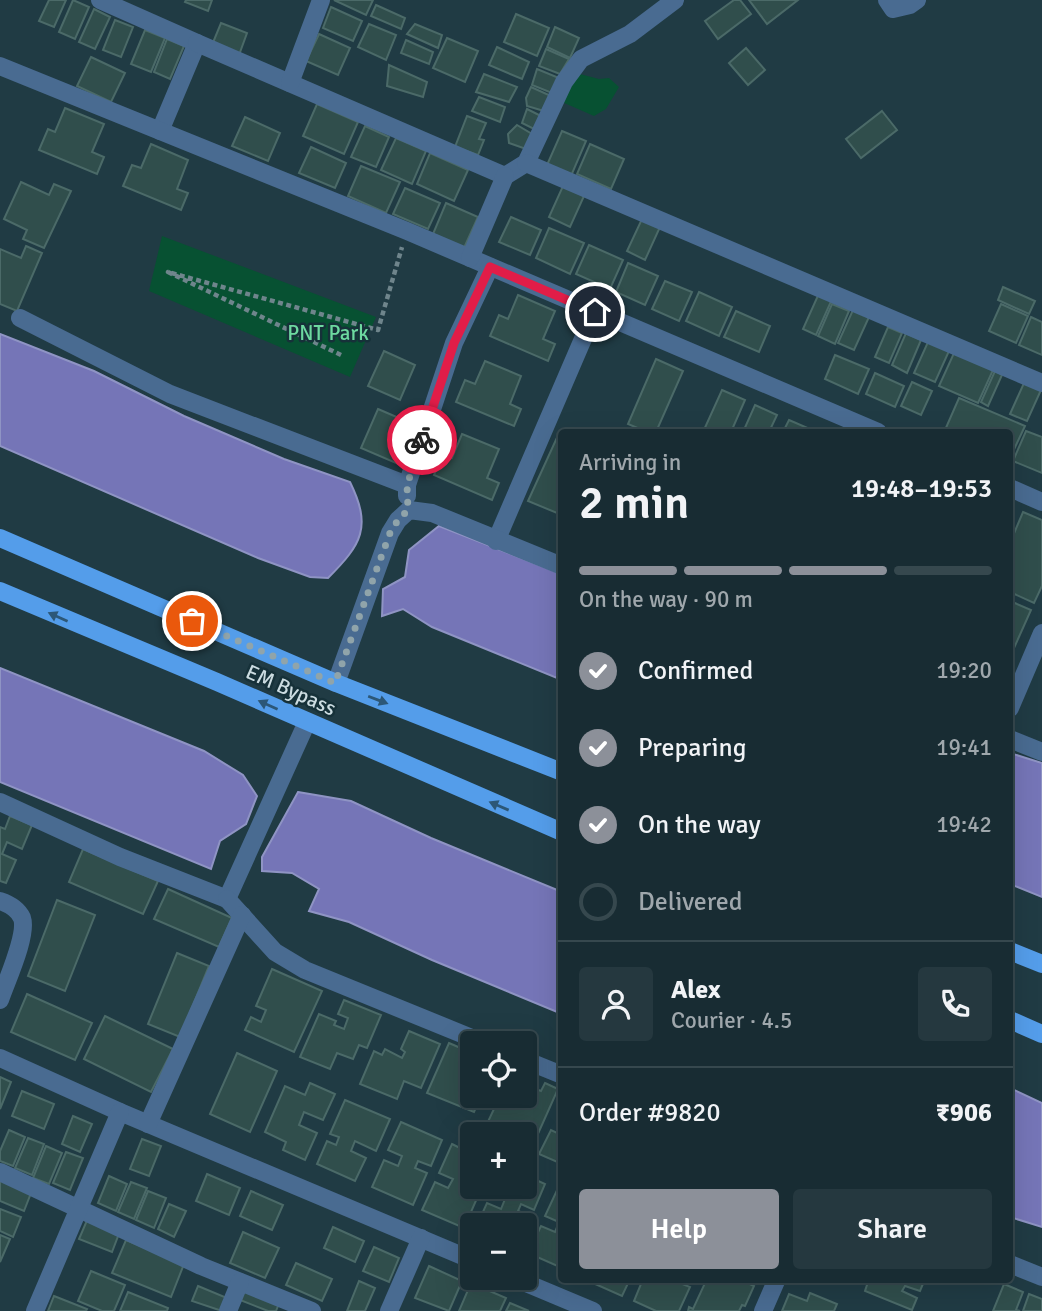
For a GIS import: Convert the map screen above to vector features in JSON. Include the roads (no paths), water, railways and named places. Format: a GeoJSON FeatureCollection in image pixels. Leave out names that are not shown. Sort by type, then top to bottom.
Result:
{"type":"FeatureCollection","features":[{"type":"Feature","properties":{"kind":"main road"},"geometry":{"type":"LineString","coordinates":[[0,538],[335,683],[558,770]]}},
{"type":"Feature","properties":{"kind":"main road","name":"EM Bypass"},"geometry":{"type":"LineString","coordinates":[[0,591],[558,830]]}},
{"type":"Feature","properties":{"kind":"main road"},"geometry":{"type":"LineString","coordinates":[[1013,952],[1042,964]]}},
{"type":"Feature","properties":{"kind":"main road"},"geometry":{"type":"LineString","coordinates":[[1013,1021],[1042,1034]]}},
{"type":"Feature","properties":{"kind":"street"},"geometry":{"type":"LineString","coordinates":[[100,0],[505,176]]}},
{"type":"Feature","properties":{"kind":"street"},"geometry":{"type":"LineString","coordinates":[[290,83],[321,0]]}},
{"type":"Feature","properties":{"kind":"street"},"geometry":{"type":"LineString","coordinates":[[470,258],[505,176],[526,163],[564,82],[581,59],[630,34],[675,0]]}},
{"type":"Feature","properties":{"kind":"street"},"geometry":{"type":"LineString","coordinates":[[887,0],[894,9],[910,5],[917,0]]}},
{"type":"Feature","properties":{"kind":"street"},"geometry":{"type":"LineString","coordinates":[[160,131],[197,43]]}},
{"type":"Feature","properties":{"kind":"street"},"geometry":{"type":"LineString","coordinates":[[0,66],[407,231],[871,429]]}},
{"type":"Feature","properties":{"kind":"street"},"geometry":{"type":"LineString","coordinates":[[526,163],[1042,383]]}},
{"type":"Feature","properties":{"kind":"street"},"geometry":{"type":"LineString","coordinates":[[335,683],[390,533],[408,510],[407,485],[454,343],[490,267]]}},
{"type":"Feature","properties":{"kind":"street"},"geometry":{"type":"LineString","coordinates":[[496,541],[595,312]]}},
{"type":"Feature","properties":{"kind":"street"},"geometry":{"type":"LineString","coordinates":[[20,318],[170,394],[407,485]]}},
{"type":"Feature","properties":{"kind":"street"},"geometry":{"type":"LineString","coordinates":[[1013,489],[1042,502]]}},
{"type":"Feature","properties":{"kind":"street"},"geometry":{"type":"LineString","coordinates":[[408,510],[432,513],[558,564]]}},
{"type":"Feature","properties":{"kind":"street"},"geometry":{"type":"LineString","coordinates":[[1013,701],[1042,633]]}},
{"type":"Feature","properties":{"kind":"street"},"geometry":{"type":"LineString","coordinates":[[226,899],[307,722]]}},
{"type":"Feature","properties":{"kind":"street"},"geometry":{"type":"LineString","coordinates":[[1013,740],[1042,752]]}},
{"type":"Feature","properties":{"kind":"street"},"geometry":{"type":"LineString","coordinates":[[0,802],[120,857],[226,899],[275,952],[305,970],[460,1033]]}},
{"type":"Feature","properties":{"kind":"street"},"geometry":{"type":"LineString","coordinates":[[0,901],[12,906],[21,915],[24,929],[0,1000]]}},
{"type":"Feature","properties":{"kind":"street"},"geometry":{"type":"LineString","coordinates":[[148,1124],[242,915]]}},
{"type":"Feature","properties":{"kind":"street"},"geometry":{"type":"LineString","coordinates":[[0,1058],[148,1124],[460,1255]]}},
{"type":"Feature","properties":{"kind":"street"},"geometry":{"type":"LineString","coordinates":[[537,1065],[558,1073]]}},
{"type":"Feature","properties":{"kind":"street"},"geometry":{"type":"LineString","coordinates":[[36,1311],[120,1112]]}},
{"type":"Feature","properties":{"kind":"street"},"geometry":{"type":"LineString","coordinates":[[0,1172],[240,1282],[312,1311]]}},
{"type":"Feature","properties":{"kind":"street"},"geometry":{"type":"LineString","coordinates":[[389,1311],[421,1238]]}},
{"type":"Feature","properties":{"kind":"street"},"geometry":{"type":"LineString","coordinates":[[1013,1265],[1042,1277]]}},
{"type":"Feature","properties":{"kind":"street"},"geometry":{"type":"LineString","coordinates":[[229,1311],[240,1282]]}},
{"type":"Feature","properties":{"kind":"street"},"geometry":{"type":"LineString","coordinates":[[763,1311],[775,1283]]}},
{"type":"Feature","properties":{"kind":"street"},"geometry":{"type":"LineString","coordinates":[[537,1288],[593,1311]]}},
{"type":"Feature","properties":{"kind":"water"},"geometry":{"type":"Polygon","coordinates":[[[0,334],[94,371],[184,416],[284,459],[350,482],[361,511],[362,523],[356,545],[328,578],[310,577],[258,558],[0,446],[0,334]]]}},
{"type":"Feature","properties":{"kind":"water"},"geometry":{"type":"Polygon","coordinates":[[[439,526],[558,572],[558,678],[432,627],[403,609],[382,616],[383,589],[405,577],[409,550],[439,526]]]}},
{"type":"Feature","properties":{"kind":"water"},"geometry":{"type":"Polygon","coordinates":[[[0,668],[204,751],[243,775],[257,796],[246,824],[220,841],[211,869],[0,782],[0,668]]]}},
{"type":"Feature","properties":{"kind":"water"},"geometry":{"type":"Polygon","coordinates":[[[1013,754],[1042,763],[1042,897],[1013,885],[1013,754]]]}},
{"type":"Feature","properties":{"kind":"water"},"geometry":{"type":"Polygon","coordinates":[[[298,792],[351,801],[431,838],[558,890],[558,1012],[349,922],[309,911],[319,889],[292,873],[262,871],[262,857],[298,792]]]}},
{"type":"Feature","properties":{"kind":"water"},"geometry":{"type":"Polygon","coordinates":[[[1013,1089],[1042,1103],[1042,1227],[1013,1218],[1013,1089]]]}},
{"type":"Feature","properties":{"kind":"park label","name":"PNT Park"},"geometry":{"type":"Point","coordinates":[328,333]}}]}
